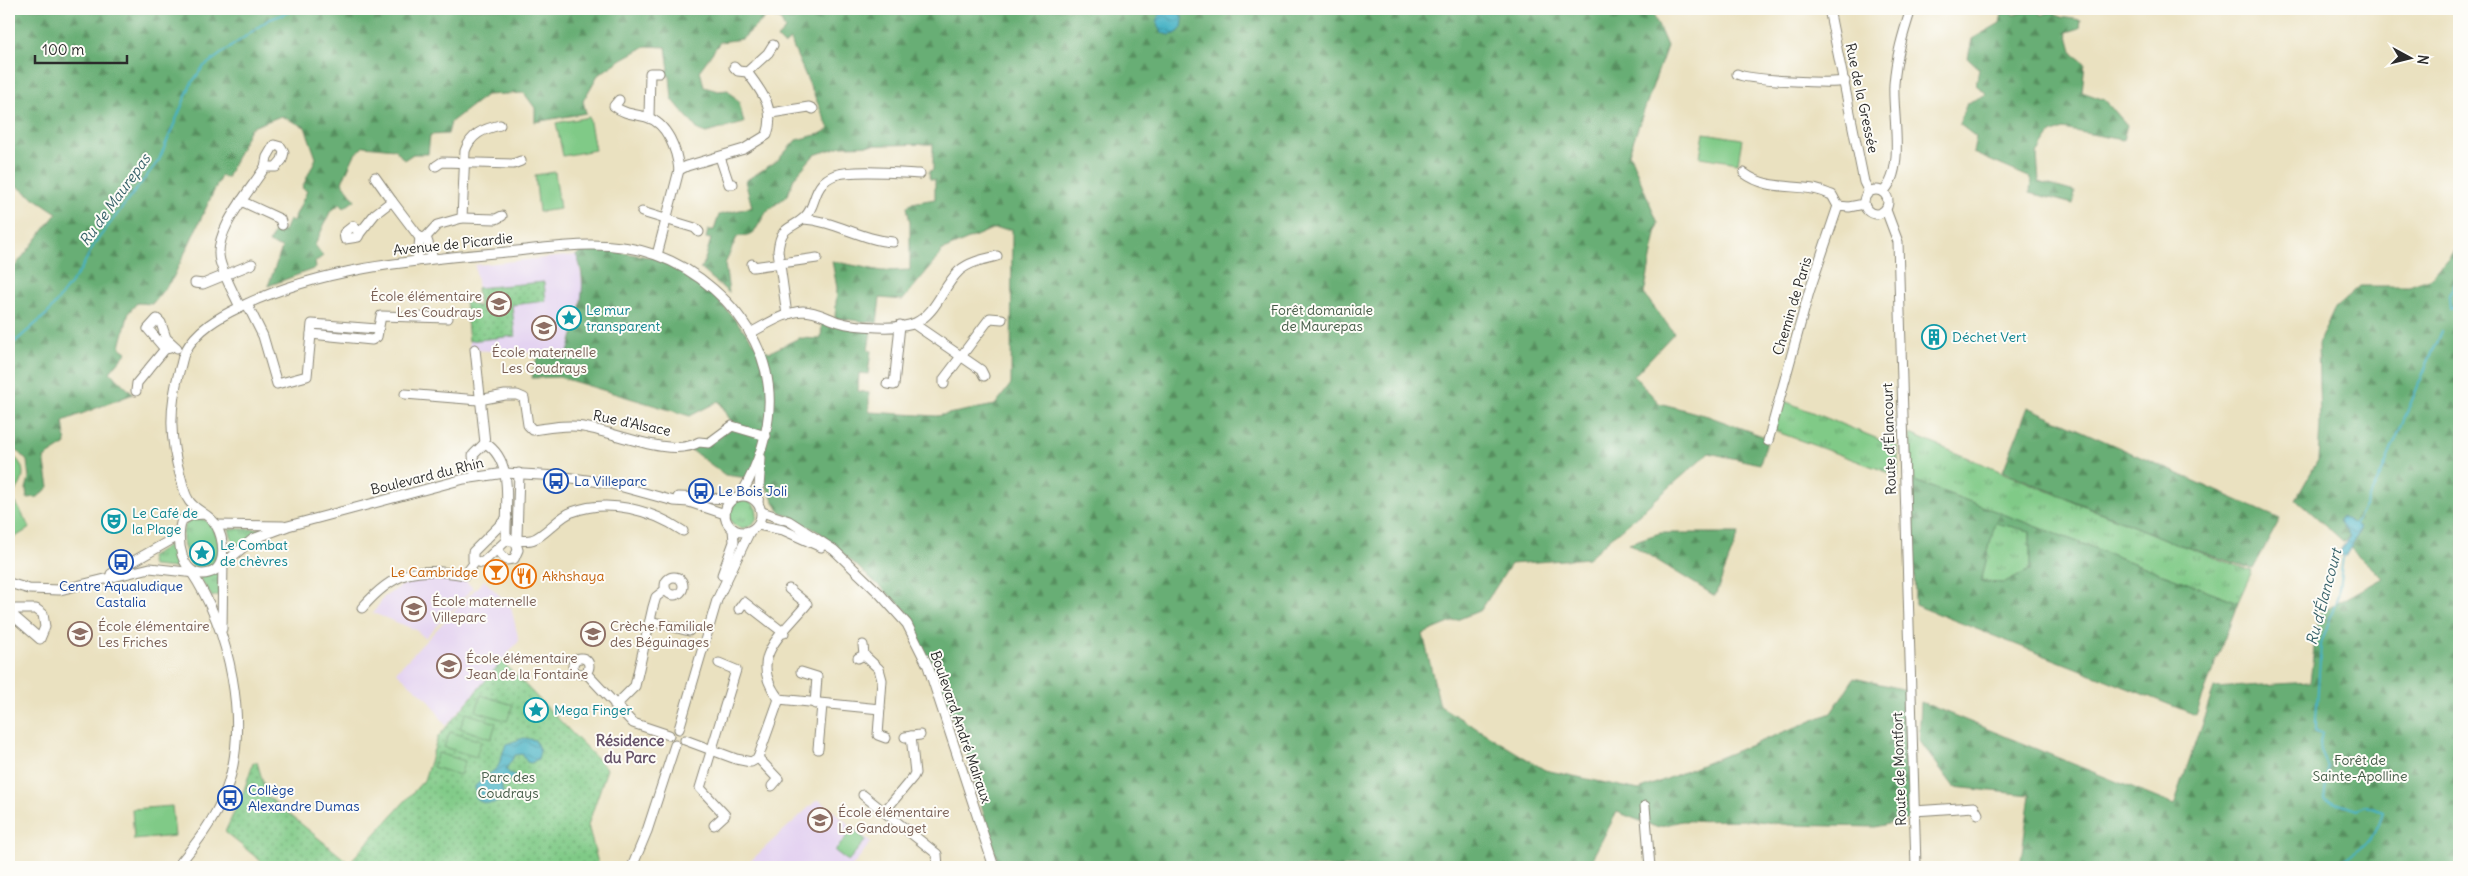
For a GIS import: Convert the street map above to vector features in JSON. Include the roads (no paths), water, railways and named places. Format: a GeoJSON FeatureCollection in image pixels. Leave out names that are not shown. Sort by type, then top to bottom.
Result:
{"type":"FeatureCollection","features":[{"type":"Feature","properties":{"kind":"street","name":"Rue de la Gressée"},"geometry":{"type":"LineString","coordinates":[[1829,9],[1864,182],[1869,192]]}},
{"type":"Feature","properties":{"kind":"street"},"geometry":{"type":"LineString","coordinates":[[1883,192],[1888,187],[1896,170],[1894,84],[1898,51],[1911,9]]}},
{"type":"Feature","properties":{"kind":"street"},"geometry":{"type":"LineString","coordinates":[[747,72],[768,53],[773,45]]}},
{"type":"Feature","properties":{"kind":"street"},"geometry":{"type":"LineString","coordinates":[[678,170],[744,149],[767,135],[771,114],[764,94],[747,72],[738,71],[734,67]]}},
{"type":"Feature","properties":{"kind":"street"},"geometry":{"type":"LineString","coordinates":[[649,118],[650,73],[659,73]]}},
{"type":"Feature","properties":{"kind":"street"},"geometry":{"type":"LineString","coordinates":[[1737,74],[1745,78],[1771,78],[1833,84],[1845,81]]}},
{"type":"Feature","properties":{"kind":"street"},"geometry":{"type":"LineString","coordinates":[[619,100],[614,106],[621,112],[649,118],[659,125],[671,140],[677,156],[678,170],[657,255]]}},
{"type":"Feature","properties":{"kind":"street"},"geometry":{"type":"LineString","coordinates":[[771,114],[809,107],[813,109]]}},
{"type":"Feature","properties":{"kind":"street"},"geometry":{"type":"LineString","coordinates":[[462,218],[464,162],[468,141],[486,128],[500,125]]}},
{"type":"Feature","properties":{"kind":"street"},"geometry":{"type":"LineString","coordinates":[[720,157],[729,184],[733,184]]}},
{"type":"Feature","properties":{"kind":"street"},"geometry":{"type":"LineString","coordinates":[[436,166],[442,162],[513,164],[521,161]]}},
{"type":"Feature","properties":{"kind":"street"},"geometry":{"type":"LineString","coordinates":[[265,166],[241,201],[220,239],[218,248],[220,261],[226,274],[263,336],[278,384],[306,376],[311,334],[372,340],[377,338],[377,329],[381,316],[448,318]]}},
{"type":"Feature","properties":{"kind":"street"},"geometry":{"type":"LineString","coordinates":[[1744,173],[1754,180],[1782,187],[1814,189],[1832,195],[1838,206],[1849,207],[1864,204]]}},
{"type":"Feature","properties":{"kind":"street"},"geometry":{"type":"LineString","coordinates":[[787,315],[778,252],[782,236],[786,229],[804,219],[814,205],[816,192],[822,184],[836,174],[920,174]]}},
{"type":"Feature","properties":{"kind":"street"},"geometry":{"type":"LineString","coordinates":[[374,177],[423,237],[433,258]]}},
{"type":"Feature","properties":{"kind":"street"},"geometry":{"type":"LineString","coordinates":[[1875,190],[1883,192],[1888,199],[1886,210],[1875,214],[1868,212],[1864,199],[1869,192],[1875,190]]}},
{"type":"Feature","properties":{"kind":"street"},"geometry":{"type":"LineString","coordinates":[[241,201],[280,219],[282,225]]}},
{"type":"Feature","properties":{"kind":"street"},"geometry":{"type":"LineString","coordinates":[[360,233],[375,214],[392,201]]}},
{"type":"Feature","properties":{"kind":"street"},"geometry":{"type":"LineString","coordinates":[[814,205],[819,220]]}},
{"type":"Feature","properties":{"kind":"street","name":"Chemin de Paris"},"geometry":{"type":"LineString","coordinates":[[1768,441],[1810,292],[1838,206]]}},
{"type":"Feature","properties":{"kind":"street","name":"Route d'Élancourt"},"geometry":{"type":"LineString","coordinates":[[1886,210],[1898,242],[1910,671]]}},
{"type":"Feature","properties":{"kind":"street"},"geometry":{"type":"LineString","coordinates":[[642,212],[695,228],[699,232]]}},
{"type":"Feature","properties":{"kind":"street"},"geometry":{"type":"LineString","coordinates":[[416,260],[423,237],[437,225],[462,218],[496,219],[502,216]]}},
{"type":"Feature","properties":{"kind":"street"},"geometry":{"type":"LineString","coordinates":[[804,219],[819,220],[877,241],[893,242]]}},
{"type":"Feature","properties":{"kind":"street","name":"Avenue de Picardie"},"geometry":{"type":"LineString","coordinates":[[189,502],[176,460],[170,428],[181,350],[208,324],[243,305],[296,285],[347,272],[433,258],[588,245],[618,247],[657,255],[705,282],[731,307],[750,333],[766,368],[770,393],[766,436],[741,496]]}},
{"type":"Feature","properties":{"kind":"street"},"geometry":{"type":"LineString","coordinates":[[750,333],[787,315],[812,312],[841,323],[862,327],[914,324],[934,307],[959,270],[997,256]]}},
{"type":"Feature","properties":{"kind":"street"},"geometry":{"type":"LineString","coordinates":[[752,264],[752,267],[817,258]]}},
{"type":"Feature","properties":{"kind":"street"},"geometry":{"type":"LineString","coordinates":[[195,283],[203,284],[252,264]]}},
{"type":"Feature","properties":{"kind":"street"},"geometry":{"type":"LineString","coordinates":[[944,384],[944,379],[990,318],[1002,318]]}},
{"type":"Feature","properties":{"kind":"street"},"geometry":{"type":"LineString","coordinates":[[157,319],[161,323],[166,338],[181,350],[165,349],[148,329],[157,319]]}},
{"type":"Feature","properties":{"kind":"street"},"geometry":{"type":"LineString","coordinates":[[914,324],[981,370],[984,376]]}},
{"type":"Feature","properties":{"kind":"street"},"geometry":{"type":"LineString","coordinates":[[887,384],[894,385],[900,325]]}},
{"type":"Feature","properties":{"kind":"street"},"geometry":{"type":"LineString","coordinates":[[136,391],[137,383],[165,349]]}},
{"type":"Feature","properties":{"kind":"street"},"geometry":{"type":"LineString","coordinates":[[475,349],[485,444]]}},
{"type":"Feature","properties":{"kind":"street"},"geometry":{"type":"LineString","coordinates":[[405,394],[479,400]]}},
{"type":"Feature","properties":{"kind":"street","name":"Rue d'Alsace"},"geometry":{"type":"LineString","coordinates":[[479,400],[505,395],[517,395],[524,398],[528,425],[533,430],[582,426],[662,447],[693,446],[699,442],[709,443],[732,426],[766,436]]}},
{"type":"Feature","properties":{"kind":"street"},"geometry":{"type":"LineString","coordinates":[[485,444],[494,449],[502,461],[505,473],[506,519],[511,540],[518,550],[514,559],[506,560],[496,550]]}},
{"type":"Feature","properties":{"kind":"street"},"geometry":{"type":"LineString","coordinates":[[475,476],[473,455],[485,444]]}},
{"type":"Feature","properties":{"kind":"street","name":"Avenue de Picardie"},"geometry":{"type":"LineString","coordinates":[[760,507],[762,449]]}},
{"type":"Feature","properties":{"kind":"street","name":"Boulevard du Rhin"},"geometry":{"type":"LineString","coordinates":[[222,563],[253,539],[288,526],[475,476],[505,473],[582,478],[689,502],[724,514]]}},
{"type":"Feature","properties":{"kind":"street"},"geometry":{"type":"LineString","coordinates":[[475,562],[482,563],[496,550],[517,537],[519,473]]}},
{"type":"Feature","properties":{"kind":"street","name":"Boulevard du Rhin"},"geometry":{"type":"LineString","coordinates":[[663,497],[696,496],[732,499]]}},
{"type":"Feature","properties":{"kind":"street"},"geometry":{"type":"LineString","coordinates":[[679,729],[717,600],[750,531],[758,525],[760,507],[750,497],[741,496],[732,499],[724,514],[727,523],[732,529],[734,540],[718,588],[717,600]]}},
{"type":"Feature","properties":{"kind":"street"},"geometry":{"type":"LineString","coordinates":[[177,867],[215,813],[225,793],[237,740],[235,697],[222,637],[209,600],[193,572],[178,536],[189,502],[216,525],[222,563],[222,637]]}},
{"type":"Feature","properties":{"kind":"street"},"geometry":{"type":"LineString","coordinates":[[511,540],[532,540],[571,512],[609,506],[634,510],[665,519],[682,531]]}},
{"type":"Feature","properties":{"kind":"street","name":"Boulevard André Malraux"},"geometry":{"type":"LineString","coordinates":[[760,507],[788,521],[834,550],[880,594],[907,624],[924,658],[939,699],[994,867]]}},
{"type":"Feature","properties":{"kind":"street"},"geometry":{"type":"LineString","coordinates":[[182,520],[192,515],[204,514]]}},
{"type":"Feature","properties":{"kind":"street"},"geometry":{"type":"LineString","coordinates":[[362,608],[378,590],[401,575],[426,571],[465,575],[475,562],[473,552],[506,519],[512,516],[518,519]]}},
{"type":"Feature","properties":{"kind":"street","name":"Boulevard du Rhin"},"geometry":{"type":"LineString","coordinates":[[216,525],[288,526]]}},
{"type":"Feature","properties":{"kind":"street","name":"Boulevard André Malraux"},"geometry":{"type":"LineString","coordinates":[[758,525],[783,530],[805,539],[845,561]]}},
{"type":"Feature","properties":{"kind":"street"},"geometry":{"type":"LineString","coordinates":[[732,529],[741,532],[750,531]]}},
{"type":"Feature","properties":{"kind":"street"},"geometry":{"type":"LineString","coordinates":[[103,579],[178,536]]}},
{"type":"Feature","properties":{"kind":"street"},"geometry":{"type":"LineString","coordinates":[[10,581],[29,589],[60,590],[150,568],[206,574],[222,563]]}},
{"type":"Feature","properties":{"kind":"street"},"geometry":{"type":"LineString","coordinates":[[779,699],[765,676],[764,665],[770,649],[807,604],[789,589]]}},
{"type":"Feature","properties":{"kind":"street"},"geometry":{"type":"LineString","coordinates":[[615,706],[635,686],[656,598],[665,590]]}},
{"type":"Feature","properties":{"kind":"street"},"geometry":{"type":"LineString","coordinates":[[739,609],[744,602],[784,633]]}},
{"type":"Feature","properties":{"kind":"street"},"geometry":{"type":"LineString","coordinates":[[650,621],[689,631]]}},
{"type":"Feature","properties":{"kind":"street"},"geometry":{"type":"LineString","coordinates":[[863,645],[861,657],[879,669],[882,680],[879,736]]}},
{"type":"Feature","properties":{"kind":"street"},"geometry":{"type":"LineString","coordinates":[[714,825],[725,815],[700,788],[711,750],[741,670],[719,663]]}},
{"type":"Feature","properties":{"kind":"street","name":"Route de Montfort"},"geometry":{"type":"LineString","coordinates":[[1910,671],[1916,867]]}},
{"type":"Feature","properties":{"kind":"street"},"geometry":{"type":"LineString","coordinates":[[800,672],[817,677],[818,749]]}},
{"type":"Feature","properties":{"kind":"street"},"geometry":{"type":"LineString","coordinates":[[586,673],[633,723],[669,734]]}},
{"type":"Feature","properties":{"kind":"street"},"geometry":{"type":"LineString","coordinates":[[779,699],[880,709]]}},
{"type":"Feature","properties":{"kind":"street"},"geometry":{"type":"LineString","coordinates":[[685,740],[751,762],[758,758],[779,699]]}},
{"type":"Feature","properties":{"kind":"street"},"geometry":{"type":"LineString","coordinates":[[669,734],[674,729],[679,729],[684,733],[685,740]]}},
{"type":"Feature","properties":{"kind":"street"},"geometry":{"type":"LineString","coordinates":[[669,734],[670,742],[675,745],[682,744],[685,740]]}},
{"type":"Feature","properties":{"kind":"street"},"geometry":{"type":"LineString","coordinates":[[884,812],[915,772],[912,736]]}},
{"type":"Feature","properties":{"kind":"street"},"geometry":{"type":"LineString","coordinates":[[632,867],[647,831],[675,745]]}},
{"type":"Feature","properties":{"kind":"street"},"geometry":{"type":"LineString","coordinates":[[758,758],[778,779],[772,786]]}},
{"type":"Feature","properties":{"kind":"street"},"geometry":{"type":"LineString","coordinates":[[863,795],[937,854],[938,867]]}},
{"type":"Feature","properties":{"kind":"street"},"geometry":{"type":"LineString","coordinates":[[1645,806],[1650,867]]}},
{"type":"Feature","properties":{"kind":"street"},"geometry":{"type":"LineString","coordinates":[[1914,811],[1974,807],[1978,814]]}},
{"type":"Feature","properties":{"kind":"water"},"geometry":{"type":"Polygon","coordinates":[[[1170,9],[1179,13],[1183,22],[1179,31],[1170,35],[1161,31],[1157,22],[1161,13],[1170,9]]]}},
{"type":"Feature","properties":{"kind":"water"},"geometry":{"type":"Polygon","coordinates":[[[2341,516],[2359,527],[2360,531],[2345,557],[2337,555],[2350,536],[2339,521],[2341,516]]]}},
{"type":"Feature","properties":{"kind":"water"},"geometry":{"type":"Polygon","coordinates":[[[524,738],[535,740],[540,751],[538,759],[531,763],[527,762],[522,754],[515,755],[506,769],[509,773],[517,776],[519,782],[505,779],[501,782],[504,800],[490,803],[476,799],[475,786],[498,767],[506,744],[524,738]]]}},
{"type":"Feature","properties":{"kind":"waterway","name":"Ru de Maurepas"},"geometry":{"type":"LineString","coordinates":[[9,347],[48,313],[80,271],[95,243],[159,160],[191,84],[203,67],[268,20],[297,9]]}},
{"type":"Feature","properties":{"kind":"waterway","name":"Ru d'Élancourt"},"geometry":{"type":"LineString","coordinates":[[2450,310],[2449,295],[2459,276]]}},
{"type":"Feature","properties":{"kind":"waterway","name":"Ru d'Élancourt"},"geometry":{"type":"LineString","coordinates":[[2450,310],[2459,302]]}},
{"type":"Feature","properties":{"kind":"waterway","name":"Ru d'Élancourt"},"geometry":{"type":"LineString","coordinates":[[2355,525],[2379,479],[2441,331]]}},
{"type":"Feature","properties":{"kind":"waterway","name":"Ru d'Élancourt"},"geometry":{"type":"LineString","coordinates":[[2334,867],[2336,863],[2366,844],[2376,831],[2383,812],[2364,805],[2357,810],[2324,799],[2328,767],[2319,747],[2322,733],[2316,731],[2321,644],[2338,596],[2343,557]]}},
{"type":"Feature","properties":{"kind":"place","name":"École élémentaire Les Coudrays"},"geometry":{"type":"Point","coordinates":[499,304]}},
{"type":"Feature","properties":{"kind":"place","name":"Le mur transparent"},"geometry":{"type":"Point","coordinates":[569,318]}},
{"type":"Feature","properties":{"kind":"place","name":"École maternelle Les Coudrays"},"geometry":{"type":"Point","coordinates":[544,328]}},
{"type":"Feature","properties":{"kind":"place","name":"Déchet Vert"},"geometry":{"type":"Point","coordinates":[1934,337]}},
{"type":"Feature","properties":{"kind":"place","name":"La Villeparc"},"geometry":{"type":"Point","coordinates":[556,481]}},
{"type":"Feature","properties":{"kind":"place","name":"Le Bois Joli"},"geometry":{"type":"Point","coordinates":[701,491]}},
{"type":"Feature","properties":{"kind":"place","name":"Le Café de la Plage"},"geometry":{"type":"Point","coordinates":[114,521]}},
{"type":"Feature","properties":{"kind":"place","name":"Le Combat de chèvres"},"geometry":{"type":"Point","coordinates":[202,553]}},
{"type":"Feature","properties":{"kind":"place","name":"Centre Aqualudique Castalia"},"geometry":{"type":"Point","coordinates":[121,562]}},
{"type":"Feature","properties":{"kind":"place","name":"Le Cambridge"},"geometry":{"type":"Point","coordinates":[496,572]}},
{"type":"Feature","properties":{"kind":"place","name":"Akhshaya"},"geometry":{"type":"Point","coordinates":[524,576]}},
{"type":"Feature","properties":{"kind":"place","name":"École maternelle Villeparc"},"geometry":{"type":"Point","coordinates":[414,609]}},
{"type":"Feature","properties":{"kind":"place","name":"École élémentaire Les Friches"},"geometry":{"type":"Point","coordinates":[80,634]}},
{"type":"Feature","properties":{"kind":"place","name":"Crèche Familiale des Béguinages"},"geometry":{"type":"Point","coordinates":[593,634]}},
{"type":"Feature","properties":{"kind":"place","name":"École élémentaire Jean de la Fontaine"},"geometry":{"type":"Point","coordinates":[449,666]}},
{"type":"Feature","properties":{"kind":"place","name":"Mega Finger"},"geometry":{"type":"Point","coordinates":[536,710]}},
{"type":"Feature","properties":{"kind":"place","name":"Collège Alexandre Dumas"},"geometry":{"type":"Point","coordinates":[230,798]}},
{"type":"Feature","properties":{"kind":"place","name":"École élémentaire Le Gandouget"},"geometry":{"type":"Point","coordinates":[820,820]}},
{"type":"Feature","properties":{"kind":"district","name":"Résidence du Parc"},"geometry":{"type":"Point","coordinates":[630,750]}},
{"type":"Feature","properties":{"kind":"park label","name":"Forêt domaniale de Maurepas"},"geometry":{"type":"Point","coordinates":[1322,318]}},
{"type":"Feature","properties":{"kind":"park label","name":"Forêt de Sainte-Apolline"},"geometry":{"type":"Point","coordinates":[2360,768]}},
{"type":"Feature","properties":{"kind":"park label","name":"Parc des Coudrays"},"geometry":{"type":"Point","coordinates":[508,786]}}]}
